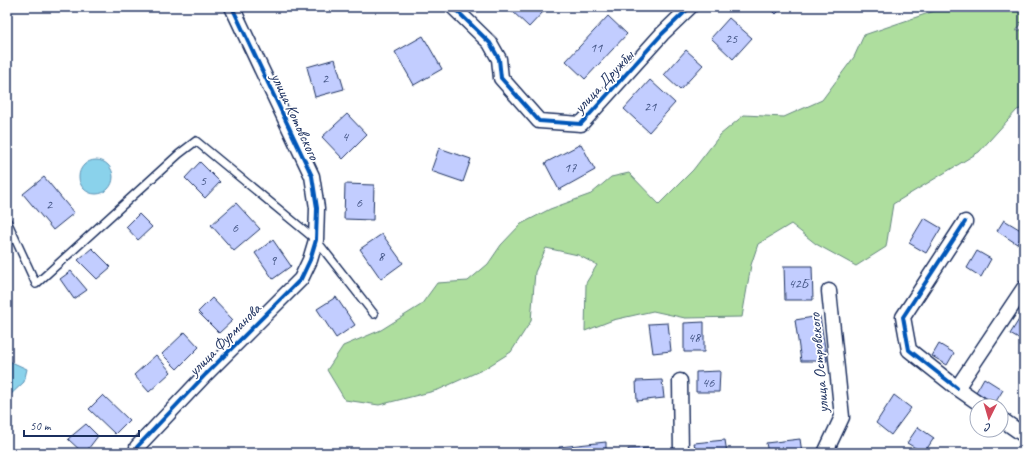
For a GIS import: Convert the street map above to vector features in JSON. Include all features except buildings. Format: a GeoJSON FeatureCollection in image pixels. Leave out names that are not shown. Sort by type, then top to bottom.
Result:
{"type":"FeatureCollection","features":[{"type":"Feature","properties":{"kind":"street","name":"улица Котовского"},"geometry":{"type":"LineString","coordinates":[[232,7],[312,176],[317,208],[316,240]]}},
{"type":"Feature","properties":{"kind":"street","name":"улица Дружбы"},"geometry":{"type":"LineString","coordinates":[[453,7],[490,43],[498,59],[502,78],[538,122],[581,124],[662,34],[690,7]]}},
{"type":"Feature","properties":{"kind":"street"},"geometry":{"type":"LineString","coordinates":[[965,222],[903,317],[909,350],[971,398]]}},
{"type":"Feature","properties":{"kind":"street","name":"улица Фурманова"},"geometry":{"type":"LineString","coordinates":[[137,447],[206,374],[301,279],[310,260],[316,240]]}},
{"type":"Feature","properties":{"kind":"street"},"geometry":{"type":"LineString","coordinates":[[957,388],[1024,288]]}},
{"type":"Feature","properties":{"kind":"street","name":"улица Островского"},"geometry":{"type":"LineString","coordinates":[[825,453],[842,417],[829,291]]}},
{"type":"Feature","properties":{"kind":"street"},"geometry":{"type":"LineString","coordinates":[[680,381],[681,453]]}},
{"type":"Feature","properties":{"kind":"street"},"geometry":{"type":"LineString","coordinates":[[1009,425],[1024,435]]}},
{"type":"Feature","properties":{"kind":"lane"},"geometry":{"type":"LineString","coordinates":[[7,221],[36,284],[178,154],[196,141],[316,240],[374,314]]}},
{"type":"Feature","properties":{"kind":"green space"},"geometry":{"type":"Polygon","coordinates":[[[946,7],[1024,7],[1024,20],[1016,31],[1024,29],[1024,108],[1017,110],[979,152],[893,204],[886,247],[856,266],[816,244],[791,224],[758,244],[751,265],[742,317],[685,318],[653,311],[613,320],[585,331],[586,283],[597,265],[578,255],[546,248],[535,272],[531,321],[511,352],[484,369],[438,390],[379,405],[345,400],[327,370],[343,346],[381,330],[421,305],[437,283],[468,281],[488,264],[501,245],[521,224],[550,209],[591,194],[611,177],[629,173],[659,204],[693,170],[720,135],[744,115],[784,117],[822,100],[854,57],[864,35],[946,7]]]}},
{"type":"Feature","properties":{"kind":"water"},"geometry":{"type":"Polygon","coordinates":[[[93,160],[99,160],[103,161],[110,167],[113,177],[112,184],[106,191],[99,194],[93,194],[89,193],[82,187],[79,180],[79,174],[80,170],[86,163],[93,160]]]}},
{"type":"Feature","properties":{"kind":"water"},"geometry":{"type":"Polygon","coordinates":[[[7,360],[27,369],[24,382],[7,398],[7,360]]]}},
{"type":"Feature","properties":{"kind":"cycle path"},"geometry":{"type":"LineString","coordinates":[[137,447],[206,374],[301,279],[310,260],[316,240],[317,208],[312,176],[232,7]]}},
{"type":"Feature","properties":{"kind":"cycle path"},"geometry":{"type":"LineString","coordinates":[[453,7],[490,43],[499,59],[501,78],[539,121],[581,124],[662,34],[690,7]]}},
{"type":"Feature","properties":{"kind":"cycle path"},"geometry":{"type":"LineString","coordinates":[[957,388],[909,350],[903,317],[965,222]]}}]}
